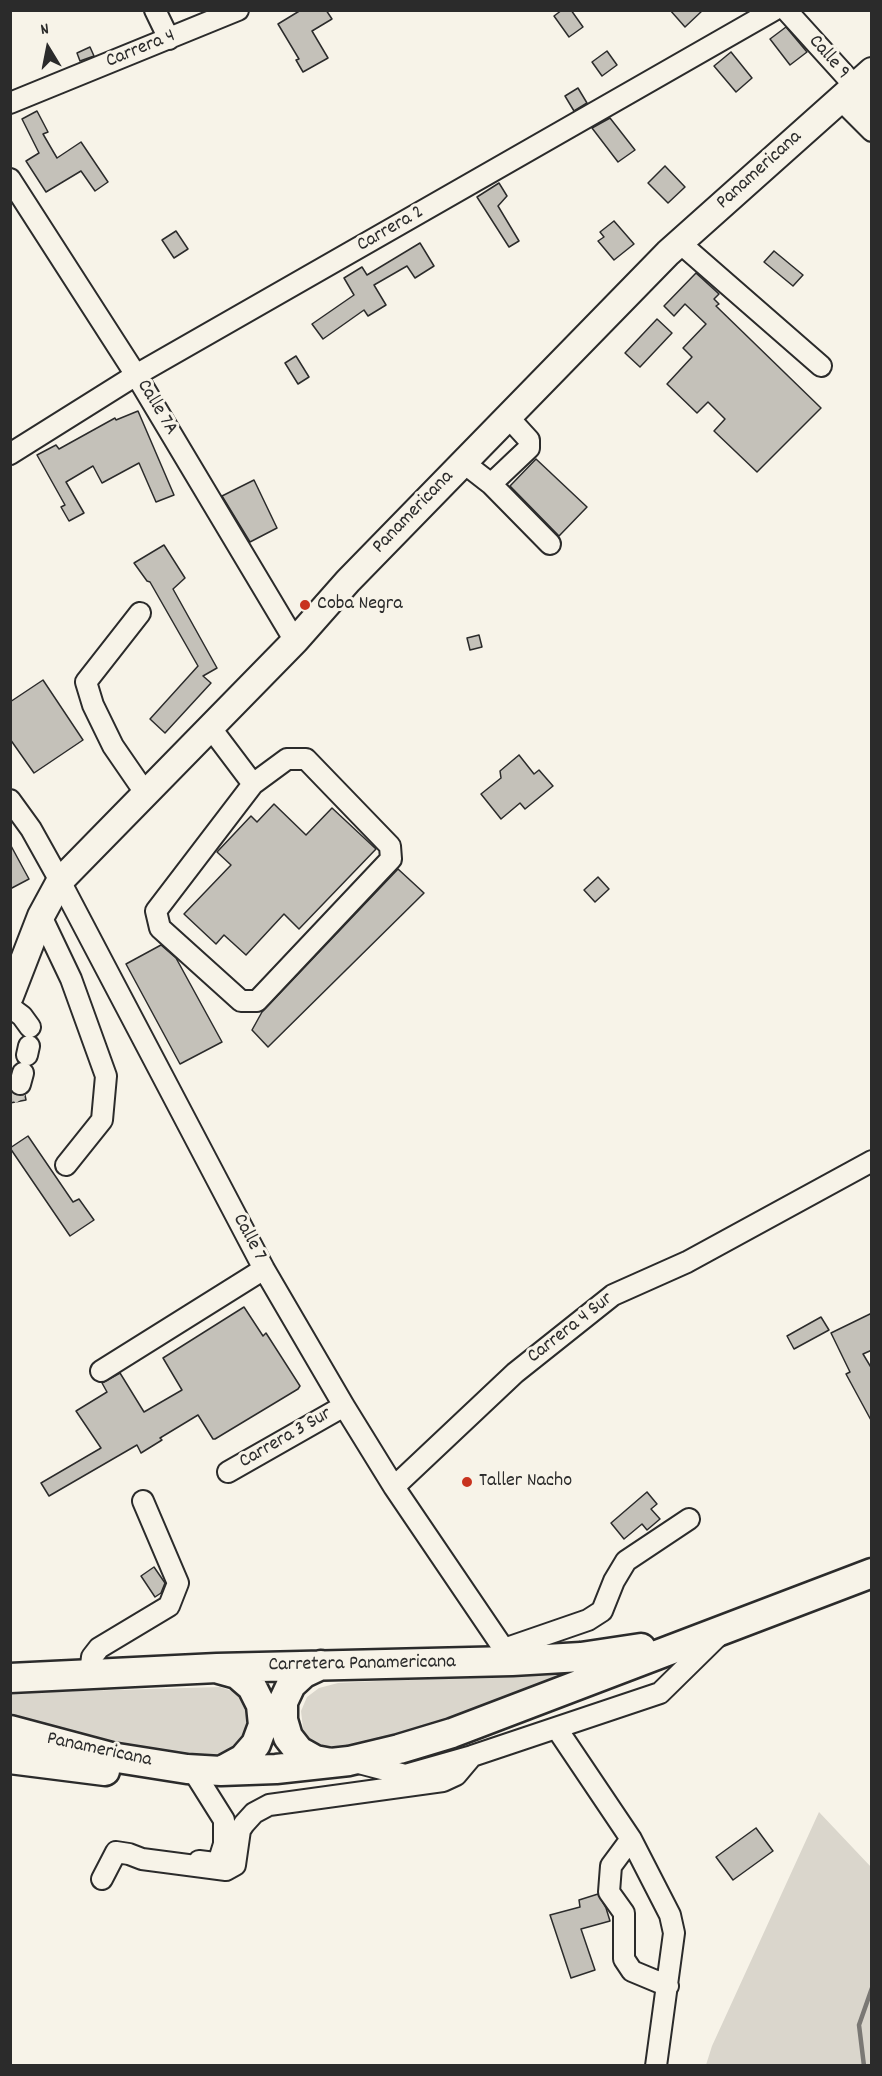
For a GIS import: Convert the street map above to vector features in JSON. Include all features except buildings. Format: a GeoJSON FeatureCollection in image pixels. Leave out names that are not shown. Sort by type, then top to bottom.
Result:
{"type":"FeatureCollection","features":[{"type":"Feature","properties":{"kind":"highway","name":"Carretera Panamericana"},"geometry":{"type":"LineString","coordinates":[[190,1769],[220,1771],[276,1769],[341,1762],[399,1749],[452,1733],[872,1573]]}},
{"type":"Feature","properties":{"kind":"highway","name":"Carretera Panamericana"},"geometry":{"type":"LineString","coordinates":[[10,1677],[508,1655],[580,1658],[718,1632]]}},
{"type":"Feature","properties":{"kind":"highway"},"geometry":{"type":"LineString","coordinates":[[10,1658],[24,1665],[78,1674]]}},
{"type":"Feature","properties":{"kind":"highway"},"geometry":{"type":"LineString","coordinates":[[321,1665],[304,1672],[291,1685],[284,1702],[283,1720],[288,1737],[299,1751],[315,1760],[341,1762]]}},
{"type":"Feature","properties":{"kind":"highway"},"geometry":{"type":"LineString","coordinates":[[217,1668],[237,1674],[252,1687],[261,1705],[263,1725],[256,1744],[243,1759],[220,1771]]}},
{"type":"Feature","properties":{"kind":"highway","name":"Panamericana"},"geometry":{"type":"LineString","coordinates":[[10,1730],[111,1756],[190,1769]]}},
{"type":"Feature","properties":{"kind":"highway"},"geometry":{"type":"LineString","coordinates":[[10,1759],[120,1773],[159,1774],[190,1769]]}},
{"type":"Feature","properties":{"kind":"main road","name":"Panamericana"},"geometry":{"type":"LineString","coordinates":[[10,996],[41,916],[60,881],[295,641],[348,581],[680,243],[855,86]]}},
{"type":"Feature","properties":{"kind":"street"},"geometry":{"type":"LineString","coordinates":[[155,10],[169,39]]}},
{"type":"Feature","properties":{"kind":"street","name":"Carrera 4"},"geometry":{"type":"LineString","coordinates":[[10,103],[238,10]]}},
{"type":"Feature","properties":{"kind":"street","name":"Carrera 2"},"geometry":{"type":"LineString","coordinates":[[10,454],[136,375],[774,10]]}},
{"type":"Feature","properties":{"kind":"street","name":"Calle 9"},"geometry":{"type":"LineString","coordinates":[[786,10],[872,105]]}},
{"type":"Feature","properties":{"kind":"street"},"geometry":{"type":"LineString","coordinates":[[855,86],[872,132]]}},
{"type":"Feature","properties":{"kind":"street","name":"Calle 7A"},"geometry":{"type":"LineString","coordinates":[[10,179],[136,375],[295,641]]}},
{"type":"Feature","properties":{"kind":"street"},"geometry":{"type":"LineString","coordinates":[[680,243],[821,366]]}},
{"type":"Feature","properties":{"kind":"street"},"geometry":{"type":"LineString","coordinates":[[491,484],[529,448],[529,440],[508,417]]}},
{"type":"Feature","properties":{"kind":"street"},"geometry":{"type":"LineString","coordinates":[[464,463],[491,484],[550,544]]}},
{"type":"Feature","properties":{"kind":"street"},"geometry":{"type":"LineString","coordinates":[[140,613],[86,682],[93,705],[113,746],[146,794]]}},
{"type":"Feature","properties":{"kind":"street"},"geometry":{"type":"LineString","coordinates":[[210,727],[253,784]]}},
{"type":"Feature","properties":{"kind":"street"},"geometry":{"type":"LineString","coordinates":[[287,759],[306,759],[390,846],[391,859],[257,1001],[241,1001],[160,928],[156,911],[253,784],[287,759]]}},
{"type":"Feature","properties":{"kind":"street","name":"Calle 7"},"geometry":{"type":"LineString","coordinates":[[10,800],[31,829],[60,881],[264,1269],[394,1487],[508,1655]]}},
{"type":"Feature","properties":{"kind":"street"},"geometry":{"type":"LineString","coordinates":[[41,916],[71,979],[106,1076],[102,1120],[66,1165]]}},
{"type":"Feature","properties":{"kind":"street"},"geometry":{"type":"LineString","coordinates":[[10,1007],[26,1057]]}},
{"type":"Feature","properties":{"kind":"street","name":"Carrera 4 Sur"},"geometry":{"type":"LineString","coordinates":[[394,1487],[515,1373],[613,1294],[687,1262],[872,1161]]}},
{"type":"Feature","properties":{"kind":"street"},"geometry":{"type":"LineString","coordinates":[[101,1371],[264,1269]]}},
{"type":"Feature","properties":{"kind":"street","name":"Carrera 3 Sur"},"geometry":{"type":"LineString","coordinates":[[228,1472],[344,1406]]}},
{"type":"Feature","properties":{"kind":"street"},"geometry":{"type":"LineString","coordinates":[[78,1674],[99,1648],[169,1606],[178,1583],[143,1501]]}},
{"type":"Feature","properties":{"kind":"street"},"geometry":{"type":"LineString","coordinates":[[508,1655],[588,1620],[602,1611],[614,1581],[626,1562],[689,1519]]}},
{"type":"Feature","properties":{"kind":"street"},"geometry":{"type":"LineString","coordinates":[[341,1762],[405,1775],[557,1729],[660,1693],[718,1632]]}},
{"type":"Feature","properties":{"kind":"street"},"geometry":{"type":"LineString","coordinates":[[557,1729],[631,1839],[670,1915],[675,1933],[656,2066]]}},
{"type":"Feature","properties":{"kind":"street"},"geometry":{"type":"LineString","coordinates":[[102,1879],[116,1852],[141,1859],[226,1870],[235,1864],[243,1824],[255,1813],[269,1805],[443,1781],[456,1775],[472,1756]]}},
{"type":"Feature","properties":{"kind":"street"},"geometry":{"type":"LineString","coordinates":[[129,1854],[142,1852],[208,1863],[219,1860],[224,1844],[224,1820],[190,1769]]}},
{"type":"Feature","properties":{"kind":"street"},"geometry":{"type":"LineString","coordinates":[[631,1839],[611,1866],[609,1892],[624,1913],[624,1959],[632,1971],[668,1986]]}},
{"type":"Feature","properties":{"kind":"shaded area"},"geometry":{"type":"Polygon","coordinates":[[[597,1670],[456,1725],[328,1755],[304,1737],[301,1711],[307,1697],[319,1688],[338,1683],[597,1670]]]}},
{"type":"Feature","properties":{"kind":"shaded area"},"geometry":{"type":"Polygon","coordinates":[[[220,1687],[235,1692],[252,1710],[249,1736],[214,1763],[146,1753],[11,1717],[10,1693],[220,1687]]]}},
{"type":"Feature","properties":{"kind":"shaded area"},"geometry":{"type":"Polygon","coordinates":[[[819,1812],[871,1867],[871,2065],[706,2065],[712,2046],[819,1812]]]}},
{"type":"Feature","properties":{"kind":"waterway"},"geometry":{"type":"LineString","coordinates":[[864,2066],[859,2025],[872,1988]]}},
{"type":"Feature","properties":{"kind":"tunnel"},"geometry":{"type":"LineString","coordinates":[[10,1095],[20,1084]]}},
{"type":"Feature","properties":{"kind":"place","name":"Coba Negra"},"geometry":{"type":"Point","coordinates":[305,605]}},
{"type":"Feature","properties":{"kind":"place","name":"Taller Nacho"},"geometry":{"type":"Point","coordinates":[467,1482]}}]}
